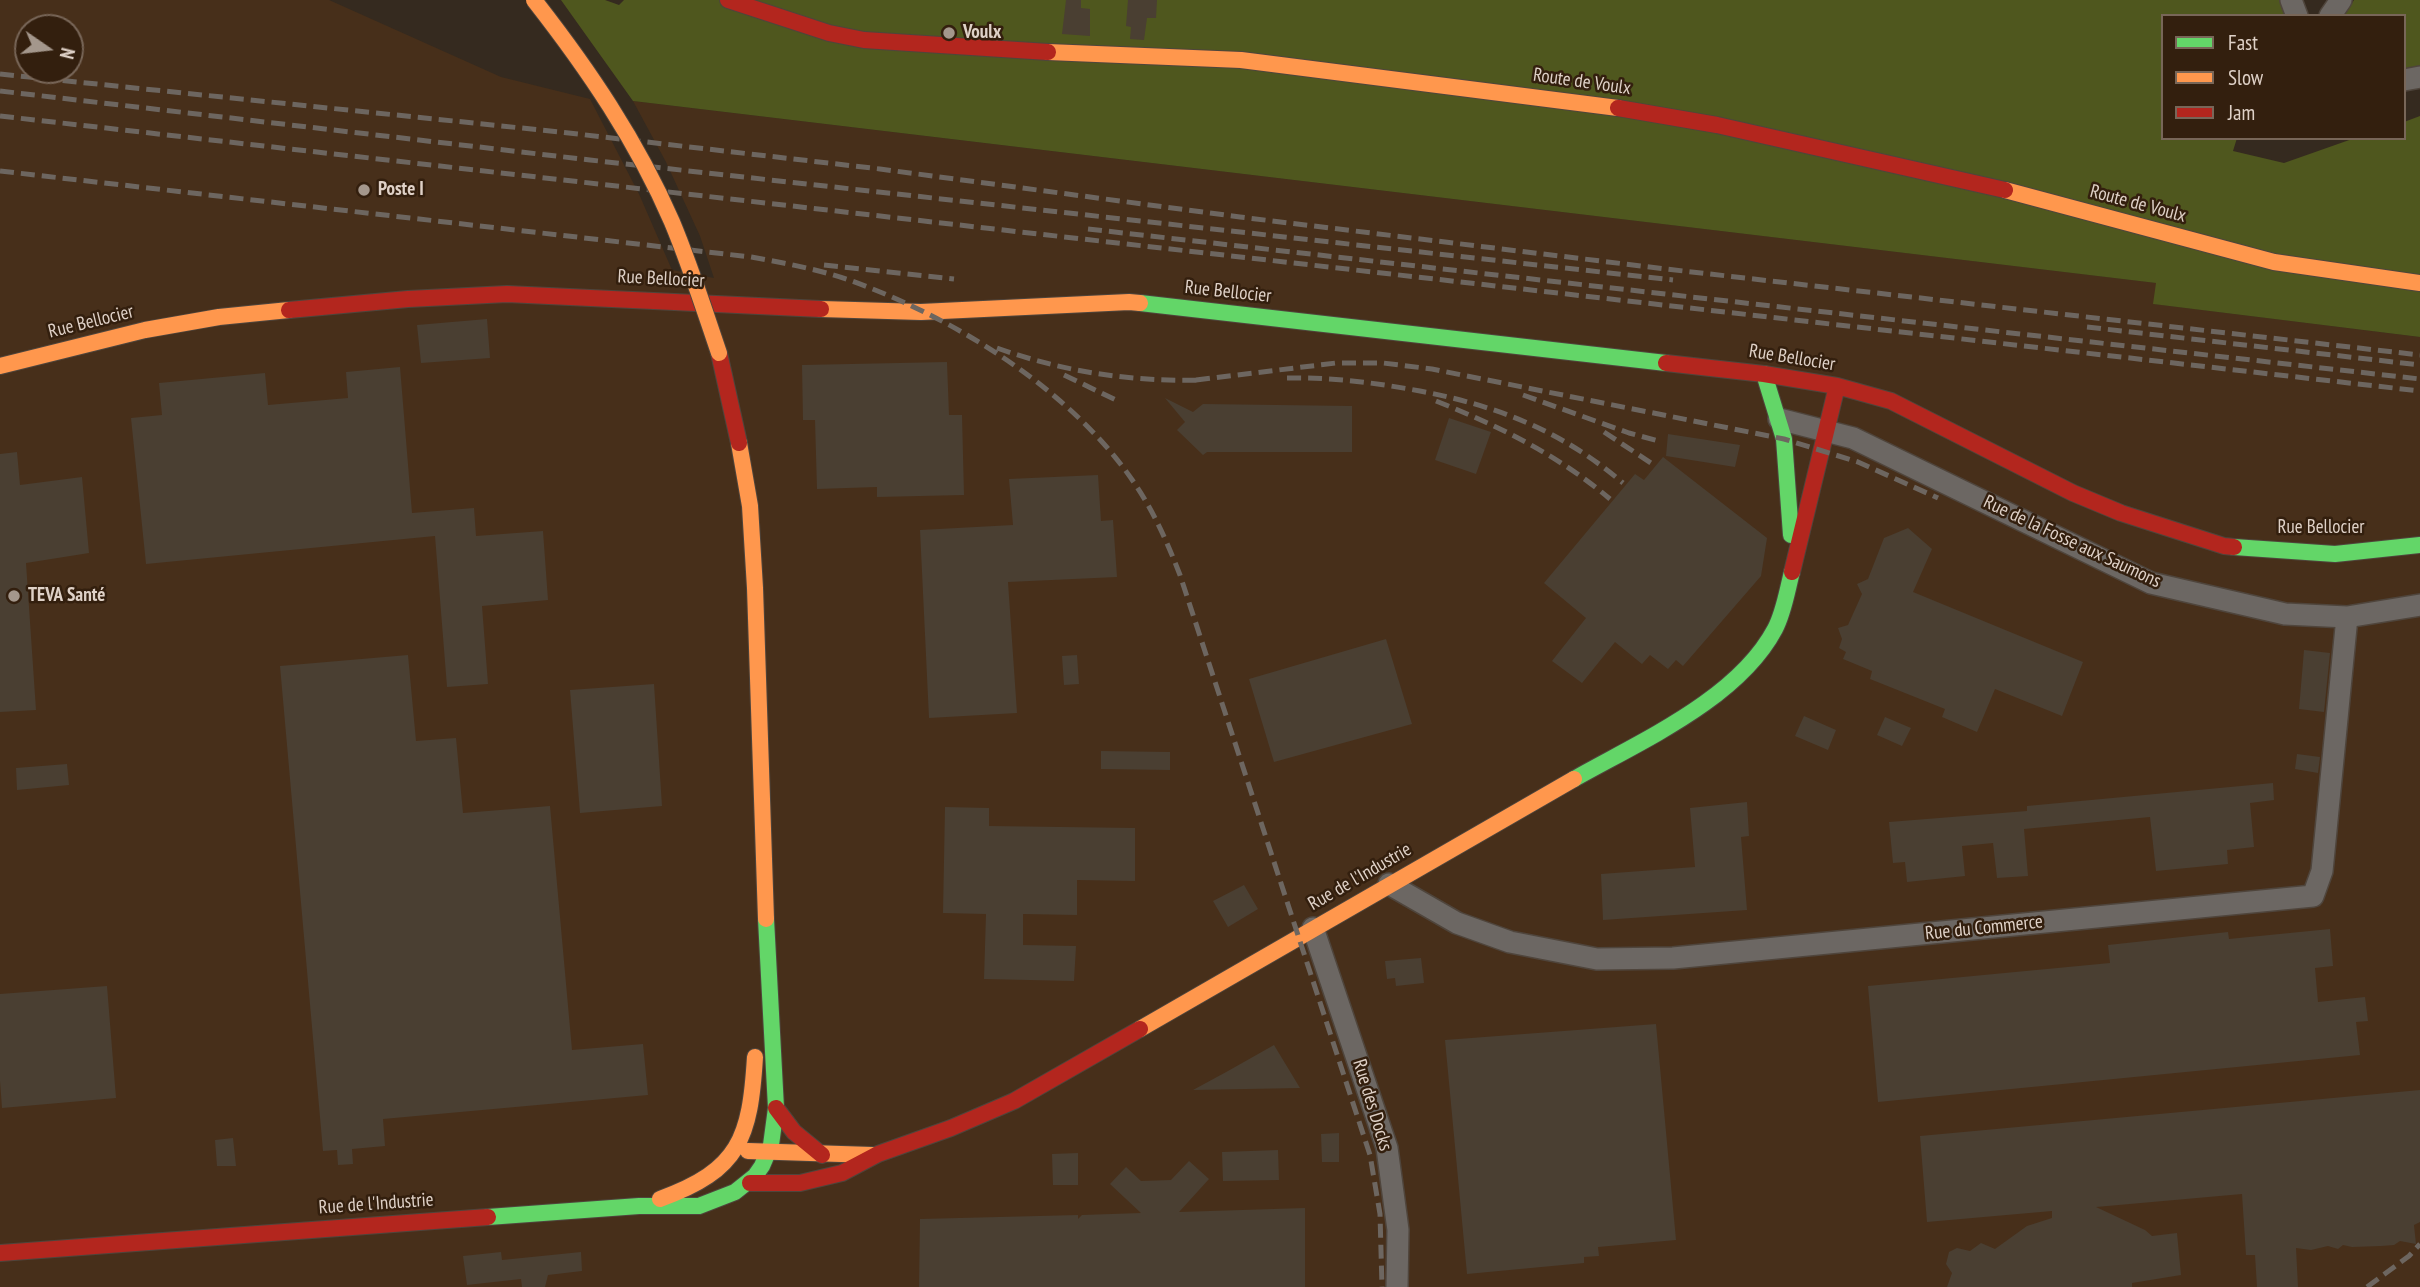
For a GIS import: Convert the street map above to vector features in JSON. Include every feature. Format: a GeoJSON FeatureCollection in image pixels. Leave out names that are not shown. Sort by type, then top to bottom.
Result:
{"type":"FeatureCollection","features":[{"type":"Feature","properties":{"kind":"main road"},"geometry":{"type":"LineString","coordinates":[[534,0],[576,51],[615,112],[654,184],[686,256],[719,353],[738,436],[750,506],[755,588],[762,871],[776,1108],[769,1152],[761,1170],[750,1183]]}},
{"type":"Feature","properties":{"kind":"main road","name":"Route de Voulx"},"geometry":{"type":"LineString","coordinates":[[728,0],[829,33],[864,40],[1015,51],[1241,60],[1630,109],[1717,125],[2013,192],[2274,262],[2420,283]]}},
{"type":"Feature","properties":{"kind":"main road","name":"Rue Bellocier"},"geometry":{"type":"LineString","coordinates":[[0,366],[145,330],[219,317],[408,299],[507,294],[921,312],[1129,302],[1764,374],[1837,386],[1899,405],[2073,492],[2121,513],[2224,546],[2335,554],[2420,545]]}},
{"type":"Feature","properties":{"kind":"main road"},"geometry":{"type":"LineString","coordinates":[[1764,374],[1784,439],[1793,563]]}},
{"type":"Feature","properties":{"kind":"main road","name":"Rue de l'Industrie"},"geometry":{"type":"LineString","coordinates":[[878,1154],[951,1128],[1014,1101],[1688,714],[1725,689],[1751,664],[1775,629],[1783,608],[1837,386]]}},
{"type":"Feature","properties":{"kind":"main road"},"geometry":{"type":"LineString","coordinates":[[639,1206],[687,1191],[716,1171],[737,1151],[748,1123],[754,1097],[762,871]]}},
{"type":"Feature","properties":{"kind":"main road"},"geometry":{"type":"LineString","coordinates":[[776,1108],[794,1132],[822,1155]]}},
{"type":"Feature","properties":{"kind":"main road"},"geometry":{"type":"LineString","coordinates":[[737,1151],[822,1155],[878,1154]]}},
{"type":"Feature","properties":{"kind":"main road"},"geometry":{"type":"LineString","coordinates":[[737,1151],[779,1183]]}},
{"type":"Feature","properties":{"kind":"main road"},"geometry":{"type":"LineString","coordinates":[[750,1183],[800,1183],[842,1173],[878,1154]]}},
{"type":"Feature","properties":{"kind":"main road","name":"Rue de l'Industrie"},"geometry":{"type":"LineString","coordinates":[[0,1253],[639,1206],[699,1206],[721,1200],[750,1183]]}},
{"type":"Feature","properties":{"kind":"street","name":"Rue de la Fosse aux Saumons"},"geometry":{"type":"LineString","coordinates":[[1779,419],[1853,438],[2151,583],[2285,614],[2347,617],[2420,605]]}},
{"type":"Feature","properties":{"kind":"street","name":"Rue du Commerce"},"geometry":{"type":"LineString","coordinates":[[1389,884],[1467,927],[1510,942],[1597,959],[1674,958],[2313,896],[2322,871],[2347,617]]}},
{"type":"Feature","properties":{"kind":"street","name":"Rue des Docks"},"geometry":{"type":"LineString","coordinates":[[1313,928],[1387,1148],[1398,1230],[1397,1287]]}},
{"type":"Feature","properties":{"kind":"shaded area"},"geometry":{"type":"Polygon","coordinates":[[[0,0],[329,0],[501,77],[590,99],[639,194],[672,270],[714,278],[700,236],[666,162],[633,101],[2157,283],[2154,304],[2420,337],[2420,1287],[0,1287],[0,0]]]}},
{"type":"Feature","properties":{"kind":"green space"},"geometry":{"type":"Polygon","coordinates":[[[561,0],[605,0],[619,5],[624,0],[2302,0],[2298,14],[2161,14],[2161,140],[2236,140],[2233,151],[2284,163],[2349,140],[2406,140],[2406,121],[2420,116],[2420,337],[2153,304],[2156,283],[633,101],[561,0]]]}},
{"type":"Feature","properties":{"kind":"green space"},"geometry":{"type":"Polygon","coordinates":[[[2354,0],[2420,0],[2420,68],[2406,71],[2406,14],[2345,14],[2354,0]]]}},
{"type":"Feature","properties":{"kind":"building"},"geometry":{"type":"Polygon","coordinates":[[[1066,0],[1081,0],[1081,8],[1090,9],[1090,36],[1062,34],[1066,0]]]}},
{"type":"Feature","properties":{"kind":"building"},"geometry":{"type":"Polygon","coordinates":[[[1128,0],[1157,0],[1156,18],[1147,18],[1144,40],[1130,39],[1131,27],[1126,26],[1128,0]]]}},
{"type":"Feature","properties":{"kind":"building"},"geometry":{"type":"Polygon","coordinates":[[[487,319],[490,358],[421,363],[417,325],[487,319]]]}},
{"type":"Feature","properties":{"kind":"building"},"geometry":{"type":"Polygon","coordinates":[[[947,362],[949,415],[962,415],[964,495],[877,497],[877,487],[817,489],[815,420],[803,420],[802,365],[947,362]]]}},
{"type":"Feature","properties":{"kind":"building"},"geometry":{"type":"Polygon","coordinates":[[[400,367],[412,513],[474,508],[476,536],[543,531],[548,600],[482,606],[488,684],[447,687],[435,536],[146,564],[131,418],[162,415],[159,383],[265,373],[268,405],[348,398],[346,372],[400,367]]]}},
{"type":"Feature","properties":{"kind":"building"},"geometry":{"type":"Polygon","coordinates":[[[1165,398],[1193,412],[1203,404],[1352,406],[1352,452],[1207,452],[1203,455],[1177,430],[1185,422],[1165,398]]]}},
{"type":"Feature","properties":{"kind":"building"},"geometry":{"type":"Polygon","coordinates":[[[1449,418],[1491,432],[1476,474],[1435,460],[1449,418]]]}},
{"type":"Feature","properties":{"kind":"building"},"geometry":{"type":"Polygon","coordinates":[[[1668,434],[1740,445],[1735,467],[1666,456],[1668,434]]]}},
{"type":"Feature","properties":{"kind":"building","name":"TEVA Santé"},"geometry":{"type":"Polygon","coordinates":[[[17,452],[20,485],[82,477],[89,553],[26,563],[36,710],[0,712],[0,454],[17,452]]]}},
{"type":"Feature","properties":{"kind":"building"},"geometry":{"type":"Polygon","coordinates":[[[1663,457],[1767,538],[1761,576],[1683,666],[1676,660],[1668,669],[1650,655],[1642,664],[1615,642],[1582,683],[1552,661],[1586,618],[1544,583],[1635,474],[1644,480],[1663,457]]]}},
{"type":"Feature","properties":{"kind":"building"},"geometry":{"type":"Polygon","coordinates":[[[1098,475],[1101,521],[1113,520],[1117,577],[1008,582],[1017,713],[929,718],[920,530],[1013,525],[1009,479],[1098,475]]]}},
{"type":"Feature","properties":{"kind":"building"},"geometry":{"type":"Polygon","coordinates":[[[1908,528],[1932,549],[1913,592],[2083,662],[2062,716],[1995,689],[1977,732],[1942,717],[1945,709],[1870,679],[1872,671],[1843,659],[1846,652],[1839,648],[1842,639],[1838,628],[1848,625],[1862,594],[1857,584],[1868,579],[1884,538],[1908,528]]]}},
{"type":"Feature","properties":{"kind":"building"},"geometry":{"type":"Polygon","coordinates":[[[1386,639],[1412,724],[1274,762],[1249,679],[1386,639]]]}},
{"type":"Feature","properties":{"kind":"building"},"geometry":{"type":"Polygon","coordinates":[[[2304,650],[2330,653],[2324,712],[2299,709],[2304,650]]]}},
{"type":"Feature","properties":{"kind":"building"},"geometry":{"type":"Polygon","coordinates":[[[408,655],[416,741],[456,738],[463,813],[550,806],[572,1050],[643,1044],[648,1095],[383,1119],[385,1146],[352,1149],[353,1164],[338,1165],[337,1150],[323,1151],[280,666],[408,655]]]}},
{"type":"Feature","properties":{"kind":"building"},"geometry":{"type":"Polygon","coordinates":[[[1077,655],[1079,684],[1064,685],[1062,656],[1077,655]]]}},
{"type":"Feature","properties":{"kind":"building"},"geometry":{"type":"Polygon","coordinates":[[[654,684],[662,806],[580,813],[570,690],[654,684]]]}},
{"type":"Feature","properties":{"kind":"building"},"geometry":{"type":"Polygon","coordinates":[[[1804,716],[1836,730],[1828,750],[1795,736],[1804,716]]]}},
{"type":"Feature","properties":{"kind":"building"},"geometry":{"type":"Polygon","coordinates":[[[1885,717],[1911,728],[1902,746],[1877,735],[1885,717]]]}},
{"type":"Feature","properties":{"kind":"building"},"geometry":{"type":"Polygon","coordinates":[[[1101,751],[1170,752],[1170,770],[1101,769],[1101,751]]]}},
{"type":"Feature","properties":{"kind":"building"},"geometry":{"type":"Polygon","coordinates":[[[2297,754],[2320,757],[2318,773],[2295,769],[2297,754]]]}},
{"type":"Feature","properties":{"kind":"building"},"geometry":{"type":"Polygon","coordinates":[[[67,764],[69,785],[17,790],[16,768],[67,764]]]}},
{"type":"Feature","properties":{"kind":"building"},"geometry":{"type":"Polygon","coordinates":[[[2273,783],[2274,800],[2250,803],[2254,847],[2227,850],[2228,864],[2156,871],[2150,817],[2024,829],[2028,876],[1997,878],[1993,843],[1962,846],[1965,876],[1907,882],[1905,862],[1893,863],[1889,822],[2027,811],[2027,806],[2273,783]]]}},
{"type":"Feature","properties":{"kind":"building"},"geometry":{"type":"Polygon","coordinates":[[[1747,802],[1749,836],[1741,837],[1747,910],[1603,920],[1601,874],[1695,867],[1690,808],[1747,802]]]}},
{"type":"Feature","properties":{"kind":"building"},"geometry":{"type":"Polygon","coordinates":[[[945,807],[989,808],[989,826],[1135,828],[1135,881],[1077,880],[1077,915],[1023,914],[1023,945],[1076,946],[1074,981],[984,979],[986,914],[943,913],[945,807]]]}},
{"type":"Feature","properties":{"kind":"building"},"geometry":{"type":"Polygon","coordinates":[[[1244,885],[1258,909],[1228,927],[1213,901],[1244,885]]]}},
{"type":"Feature","properties":{"kind":"building"},"geometry":{"type":"Polygon","coordinates":[[[2330,929],[2333,966],[2315,968],[2318,1002],[2365,997],[2368,1021],[2356,1022],[2360,1055],[1878,1102],[1868,986],[2110,963],[2108,945],[2228,932],[2229,939],[2330,929]]]}},
{"type":"Feature","properties":{"kind":"building"},"geometry":{"type":"Polygon","coordinates":[[[1421,958],[1424,983],[1396,986],[1395,978],[1387,979],[1385,961],[1421,958]]]}},
{"type":"Feature","properties":{"kind":"building"},"geometry":{"type":"Polygon","coordinates":[[[107,986],[116,1098],[2,1108],[0,994],[107,986]]]}},
{"type":"Feature","properties":{"kind":"building"},"geometry":{"type":"Polygon","coordinates":[[[1656,1024],[1676,1240],[1598,1247],[1599,1256],[1584,1257],[1584,1263],[1467,1274],[1445,1040],[1656,1024]]]}},
{"type":"Feature","properties":{"kind":"building"},"geometry":{"type":"Polygon","coordinates":[[[1274,1045],[1300,1088],[1193,1090],[1228,1071],[1274,1045]]]}},
{"type":"Feature","properties":{"kind":"building"},"geometry":{"type":"Polygon","coordinates":[[[2420,1090],[2420,1222],[2414,1225],[2416,1244],[2400,1241],[2394,1245],[2381,1246],[2343,1245],[2338,1249],[2328,1246],[2311,1250],[2296,1248],[2298,1287],[2257,1287],[2255,1255],[2246,1255],[2242,1194],[2096,1207],[2145,1230],[2152,1236],[2177,1233],[2181,1275],[2132,1283],[2132,1287],[1947,1287],[1952,1273],[1946,1264],[1949,1252],[1957,1248],[1970,1251],[1981,1243],[1995,1249],[2027,1226],[2052,1218],[2052,1211],[1927,1222],[1920,1136],[2420,1090]]]}},
{"type":"Feature","properties":{"kind":"building"},"geometry":{"type":"Polygon","coordinates":[[[1339,1133],[1339,1162],[1322,1162],[1321,1134],[1339,1133]]]}},
{"type":"Feature","properties":{"kind":"building"},"geometry":{"type":"Polygon","coordinates":[[[233,1138],[236,1166],[217,1166],[215,1140],[233,1138]]]}},
{"type":"Feature","properties":{"kind":"building"},"geometry":{"type":"Polygon","coordinates":[[[1278,1150],[1279,1180],[1223,1181],[1222,1152],[1278,1150]]]}},
{"type":"Feature","properties":{"kind":"building"},"geometry":{"type":"Polygon","coordinates":[[[1078,1153],[1078,1185],[1053,1185],[1052,1154],[1078,1153]]]}},
{"type":"Feature","properties":{"kind":"building"},"geometry":{"type":"Polygon","coordinates":[[[1189,1161],[1209,1179],[1179,1212],[1305,1208],[1305,1287],[919,1287],[920,1219],[1078,1215],[1078,1219],[1082,1215],[1141,1213],[1110,1184],[1126,1167],[1141,1181],[1171,1180],[1189,1161]]]}},
{"type":"Feature","properties":{"kind":"building"},"geometry":{"type":"Polygon","coordinates":[[[501,1252],[502,1260],[581,1252],[582,1271],[548,1275],[545,1287],[522,1287],[521,1279],[467,1285],[463,1256],[501,1252]]]}},
{"type":"Feature","properties":{"kind":"railway"},"geometry":{"type":"LineString","coordinates":[[0,74],[560,132],[880,169],[1240,217],[1666,269],[2420,355]]}},
{"type":"Feature","properties":{"kind":"railway"},"geometry":{"type":"LineString","coordinates":[[0,91],[590,160],[1673,280]]}},
{"type":"Feature","properties":{"kind":"railway"},"geometry":{"type":"LineString","coordinates":[[0,116],[2420,391]]}},
{"type":"Feature","properties":{"kind":"railway"},"geometry":{"type":"LineString","coordinates":[[0,171],[751,257],[788,264],[849,280],[930,315],[969,336],[1045,388],[1079,418],[1109,450],[1135,484],[1160,528],[1180,575],[1370,1155],[1380,1214],[1382,1287]]}},
{"type":"Feature","properties":{"kind":"railway"},"geometry":{"type":"LineString","coordinates":[[1088,229],[2420,379]]}},
{"type":"Feature","properties":{"kind":"railway"},"geometry":{"type":"LineString","coordinates":[[824,265],[954,279]]}},
{"type":"Feature","properties":{"kind":"railway"},"geometry":{"type":"LineString","coordinates":[[2087,327],[2420,365]]}},
{"type":"Feature","properties":{"kind":"railway"},"geometry":{"type":"LineString","coordinates":[[997,348],[1098,374],[1203,380]]}},
{"type":"Feature","properties":{"kind":"railway"},"geometry":{"type":"LineString","coordinates":[[1196,380],[1336,363],[1383,363],[1432,369],[1784,439],[1858,462],[1938,498]]}},
{"type":"Feature","properties":{"kind":"railway"},"geometry":{"type":"LineString","coordinates":[[1064,375],[1116,400]]}},
{"type":"Feature","properties":{"kind":"railway"},"geometry":{"type":"LineString","coordinates":[[1287,378],[1371,383],[1476,404],[1553,435],[1623,483]]}},
{"type":"Feature","properties":{"kind":"railway"},"geometry":{"type":"LineString","coordinates":[[1523,395],[1662,442]]}},
{"type":"Feature","properties":{"kind":"railway"},"geometry":{"type":"LineString","coordinates":[[1436,401],[1549,455],[1610,499]]}},
{"type":"Feature","properties":{"kind":"railway"},"geometry":{"type":"LineString","coordinates":[[1604,432],[1651,463]]}},
{"type":"Feature","properties":{"kind":"railway"},"geometry":{"type":"LineString","coordinates":[[2367,1287],[2409,1256],[2420,1244]]}},
{"type":"Feature","properties":{"kind":"traffic: fast"},"geometry":{"type":"LineString","coordinates":[[1140,303],[1666,363]]}},
{"type":"Feature","properties":{"kind":"traffic: fast"},"geometry":{"type":"LineString","coordinates":[[1764,374],[1784,439],[1791,535]]}},
{"type":"Feature","properties":{"kind":"traffic: fast"},"geometry":{"type":"LineString","coordinates":[[2234,547],[2335,554],[2420,545]]}},
{"type":"Feature","properties":{"kind":"traffic: fast"},"geometry":{"type":"LineString","coordinates":[[1574,779],[1686,716],[1737,677],[1758,654],[1775,629],[1792,572]]}},
{"type":"Feature","properties":{"kind":"traffic: fast"},"geometry":{"type":"LineString","coordinates":[[488,1217],[639,1206],[699,1206],[735,1192],[755,1176],[771,1145],[776,1108],[766,919]]}},
{"type":"Feature","properties":{"kind":"traffic: slow"},"geometry":{"type":"LineString","coordinates":[[534,0],[592,79],[643,163],[679,238],[719,353]]}},
{"type":"Feature","properties":{"kind":"traffic: slow"},"geometry":{"type":"LineString","coordinates":[[1048,52],[1241,60],[1618,108]]}},
{"type":"Feature","properties":{"kind":"traffic: slow"},"geometry":{"type":"LineString","coordinates":[[2005,190],[2274,262],[2420,283]]}},
{"type":"Feature","properties":{"kind":"traffic: slow"},"geometry":{"type":"LineString","coordinates":[[821,309],[921,312],[1140,303]]}},
{"type":"Feature","properties":{"kind":"traffic: slow"},"geometry":{"type":"LineString","coordinates":[[0,366],[145,330],[219,317],[289,310]]}},
{"type":"Feature","properties":{"kind":"traffic: slow"},"geometry":{"type":"LineString","coordinates":[[739,443],[750,506],[755,588],[766,919]]}},
{"type":"Feature","properties":{"kind":"traffic: slow"},"geometry":{"type":"LineString","coordinates":[[1140,1029],[1574,779]]}},
{"type":"Feature","properties":{"kind":"traffic: slow"},"geometry":{"type":"LineString","coordinates":[[660,1199],[708,1176],[724,1163],[736,1148],[749,1109],[755,1057]]}},
{"type":"Feature","properties":{"kind":"traffic: slow"},"geometry":{"type":"LineString","coordinates":[[748,1151],[872,1155]]}},
{"type":"Feature","properties":{"kind":"traffic: jam"},"geometry":{"type":"LineString","coordinates":[[728,0],[829,33],[864,40],[1048,52]]}},
{"type":"Feature","properties":{"kind":"traffic: jam"},"geometry":{"type":"LineString","coordinates":[[1618,108],[1717,125],[2005,190]]}},
{"type":"Feature","properties":{"kind":"traffic: jam"},"geometry":{"type":"LineString","coordinates":[[289,310],[408,299],[507,294],[821,309]]}},
{"type":"Feature","properties":{"kind":"traffic: jam"},"geometry":{"type":"LineString","coordinates":[[719,353],[739,443]]}},
{"type":"Feature","properties":{"kind":"traffic: jam"},"geometry":{"type":"LineString","coordinates":[[1666,363],[1764,374],[1837,386],[1891,401],[2073,493],[2121,513],[2234,547]]}},
{"type":"Feature","properties":{"kind":"traffic: jam"},"geometry":{"type":"LineString","coordinates":[[1792,572],[1837,386]]}},
{"type":"Feature","properties":{"kind":"traffic: jam"},"geometry":{"type":"LineString","coordinates":[[750,1183],[800,1183],[842,1173],[878,1154],[951,1128],[1014,1101],[1140,1029]]}},
{"type":"Feature","properties":{"kind":"traffic: jam"},"geometry":{"type":"LineString","coordinates":[[776,1108],[794,1132],[822,1155]]}},
{"type":"Feature","properties":{"kind":"traffic: jam"},"geometry":{"type":"LineString","coordinates":[[0,1253],[488,1217]]}},
{"type":"Feature","properties":{"kind":"place","name":"Voulx"},"geometry":{"type":"Point","coordinates":[949,33]}},
{"type":"Feature","properties":{"kind":"place","name":"Poste I"},"geometry":{"type":"Point","coordinates":[364,190]}},
{"type":"Feature","properties":{"kind":"place","name":"TEVA Santé"},"geometry":{"type":"Point","coordinates":[14,596]}}]}
